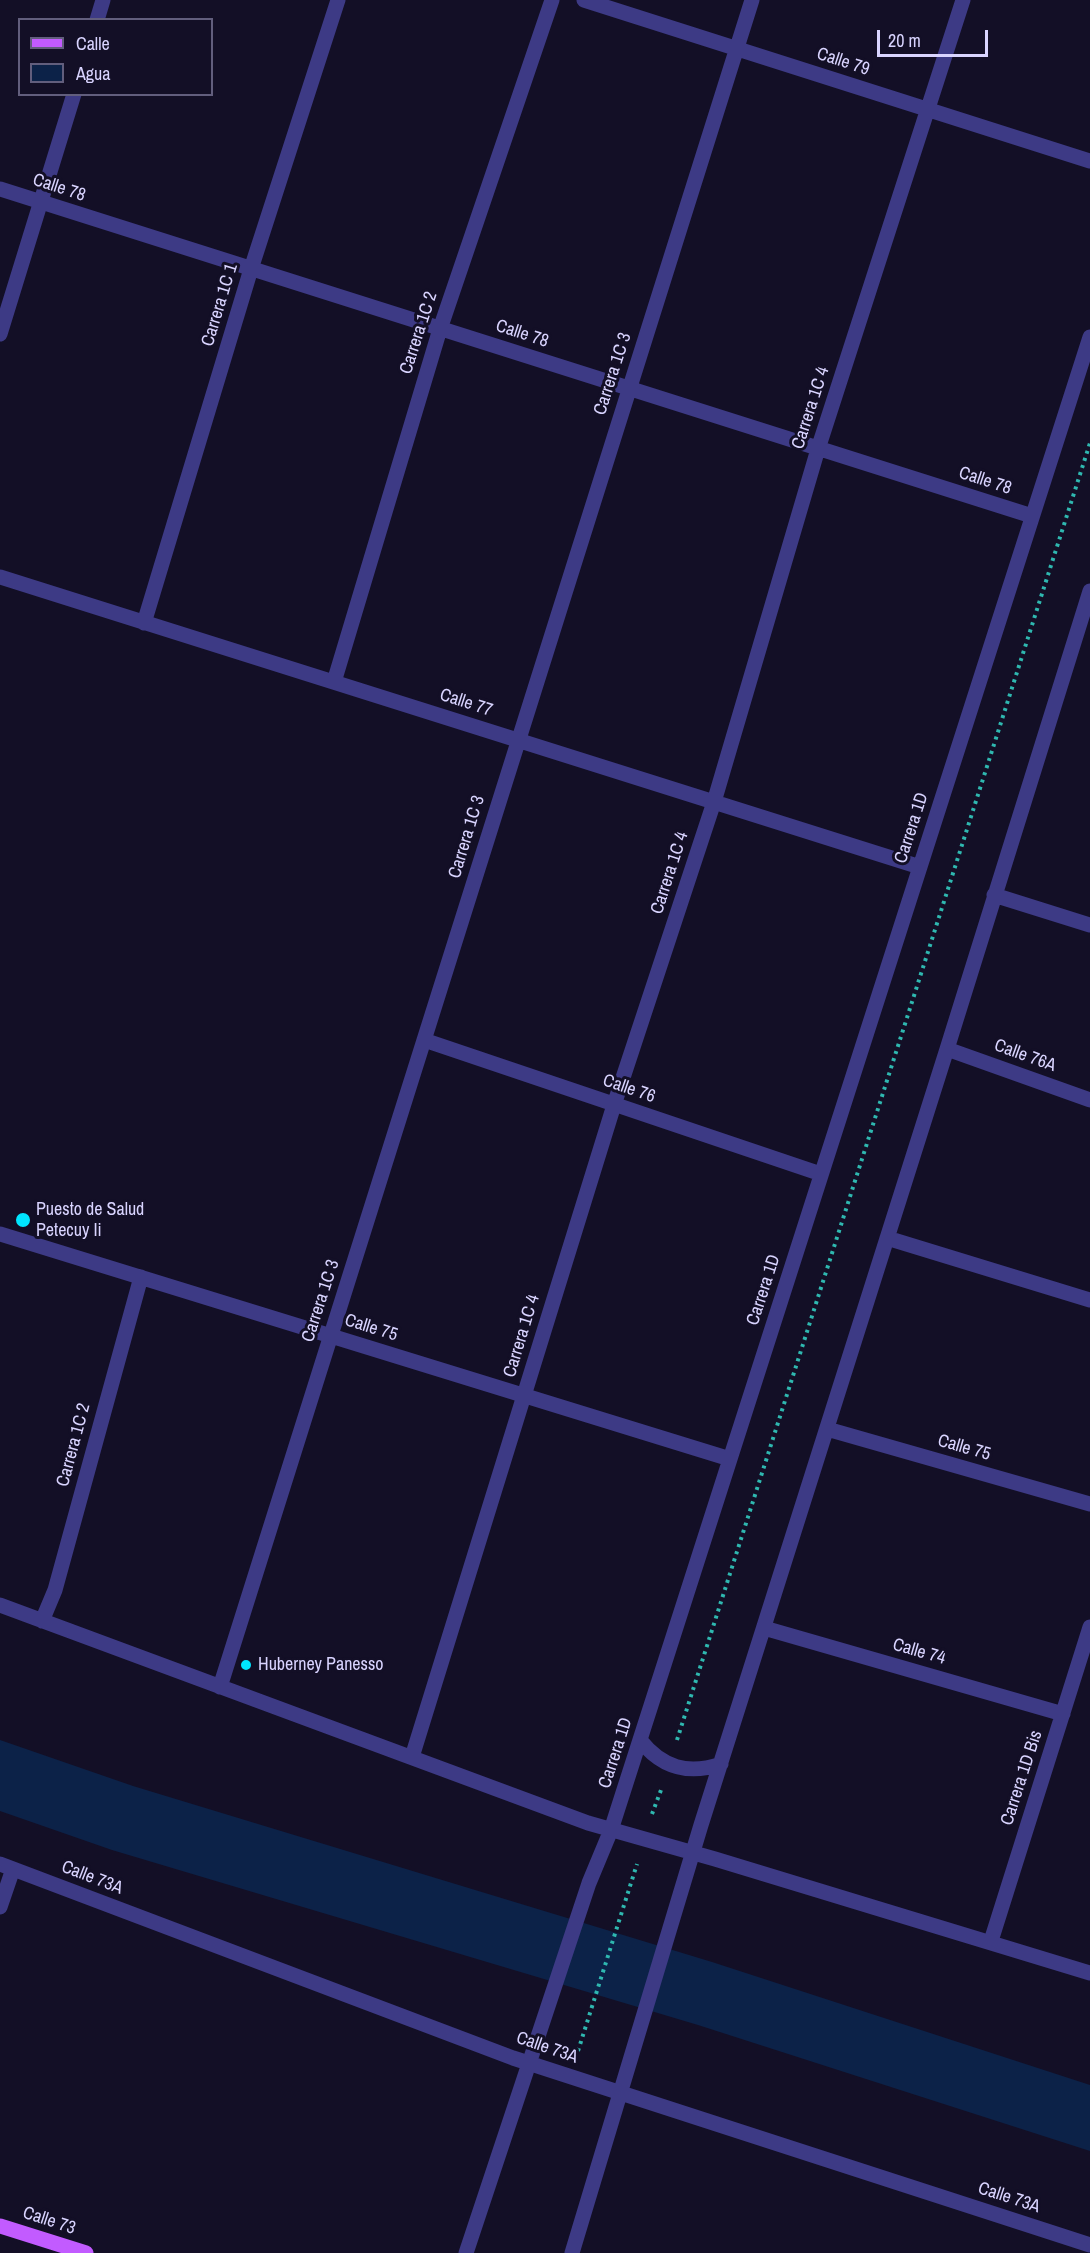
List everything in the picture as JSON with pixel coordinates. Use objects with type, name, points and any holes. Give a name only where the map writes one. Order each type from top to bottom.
[{"type":"main road","name":"Calle 73","points":[[0,2226],[86,2253]]},
{"type":"street","points":[[98,18],[103,0]]},
{"type":"street","name":"Carrera 1C 1","points":[[144,622],[252,269],[338,0]]},
{"type":"street","name":"Carrera 1C 2","points":[[334,682],[440,329],[552,0]]},
{"type":"street","name":"Calle 79","points":[[584,0],[1090,161]]},
{"type":"street","name":"Carrera 1C 3","points":[[220,1687],[752,0]]},
{"type":"street","name":"Carrera 1C 4","points":[[412,1757],[614,1105],[714,802],[818,449],[963,0]]},
{"type":"street","points":[[0,334],[73,96]]},
{"type":"street","name":"Calle 78","points":[[0,189],[1032,516]]},
{"type":"street","name":"Carrera 1D","points":[[466,2253],[589,1883],[611,1830],[1090,337]]},
{"type":"street","name":"Calle 77","points":[[0,577],[920,867]]},
{"type":"street","points":[[572,2253],[693,1852],[1090,591]]},
{"type":"street","points":[[994,895],[1090,925]]},
{"type":"street","name":"Calle 76","points":[[424,1040],[821,1174]]},
{"type":"street","name":"Calle 76A","points":[[947,1049],[1090,1100]]},
{"type":"street","name":"Calle 75","points":[[0,1234],[730,1459]]},
{"type":"street","points":[[887,1238],[1090,1300]]},
{"type":"street","name":"Carrera 1C 2","points":[[42,1621],[55,1590],[141,1277]]},
{"type":"street","name":"Calle 75","points":[[827,1429],[1090,1504]]},
{"type":"street","points":[[0,1605],[588,1823],[991,1941],[1090,1973]]},
{"type":"street","name":"Carrera 1D Bis","points":[[991,1941],[1090,1627]]},
{"type":"street","name":"Calle 74","points":[[764,1628],[1063,1714]]},
{"type":"street","points":[[640,1740],[652,1754],[669,1764],[695,1769],[721,1764]]},
{"type":"street","points":[[0,1908],[7,1867]]},
{"type":"street","name":"Calle 73A","points":[[7,1867],[529,2063],[1090,2245]]},
{"type":"path","points":[[570,2077],[1090,443]]},
{"type":"water","points":[[0,1740],[133,1786],[712,1962],[1090,2085],[1090,2151],[698,2025],[112,1850],[0,1811]]},
{"type":"place","name":"Puesto de Salud Petecuy Ii","points":[[23,1220]]},
{"type":"place","name":"Huberney Panesso","points":[[246,1665]]}]
